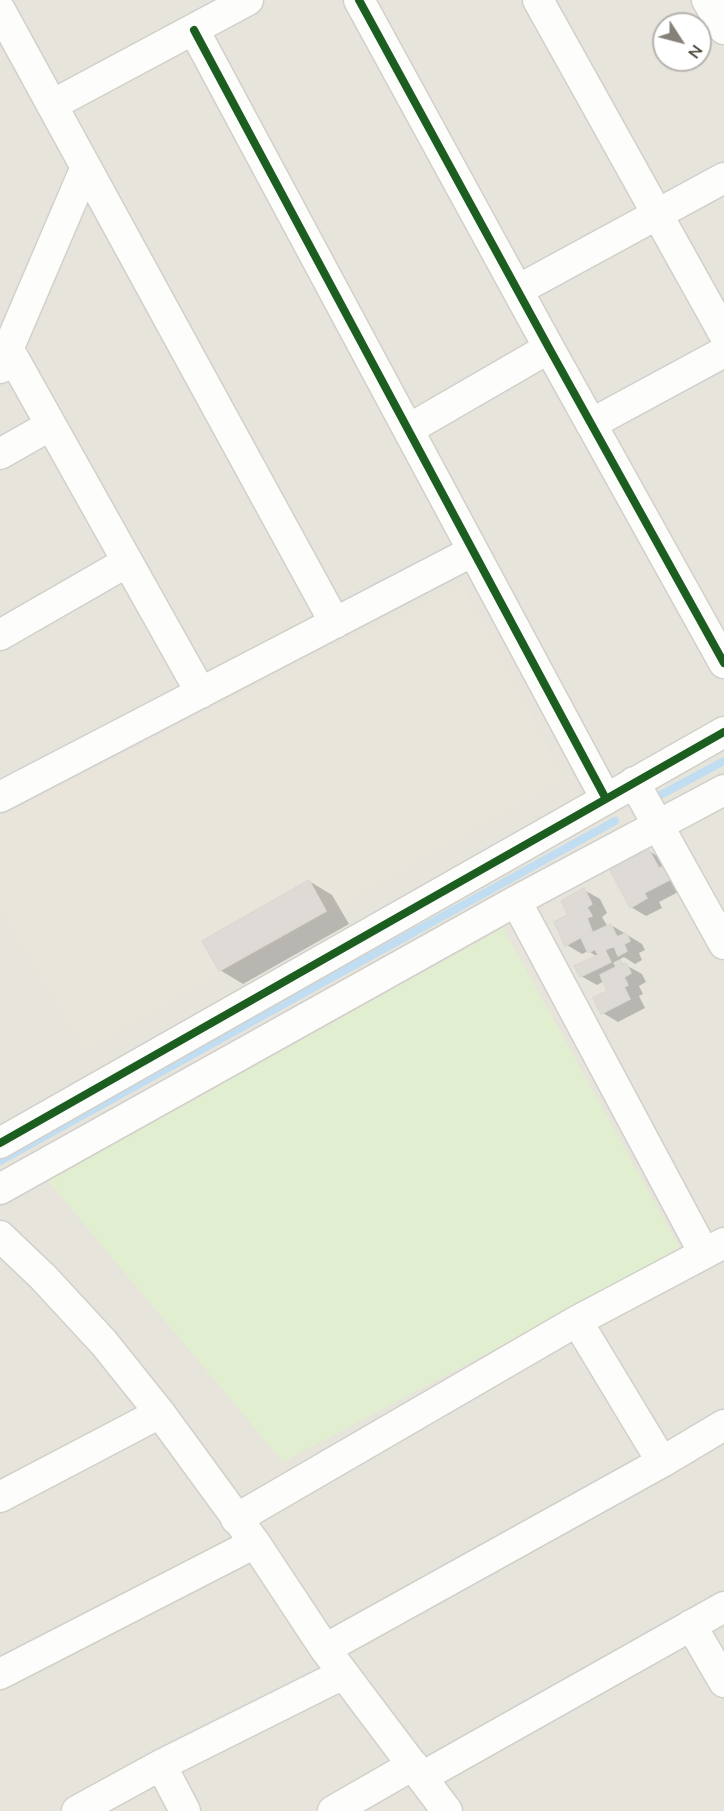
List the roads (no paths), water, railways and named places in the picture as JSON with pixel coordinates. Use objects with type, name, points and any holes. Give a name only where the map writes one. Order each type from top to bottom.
[{"type":"street","points":[[52,105],[249,0]]},
{"type":"street","points":[[359,0],[724,663]]},
{"type":"street","points":[[538,0],[724,334]]},
{"type":"street","points":[[0,10],[335,622]]},
{"type":"street","points":[[194,30],[606,799]]},
{"type":"street","points":[[86,167],[4,360],[51,425],[201,693]]},
{"type":"street","points":[[518,290],[724,178]]},
{"type":"street","points":[[409,429],[549,348]]},
{"type":"street","points":[[591,424],[724,352]]},
{"type":"street","points":[[0,454],[51,425]]},
{"type":"street","points":[[0,797],[473,550]]},
{"type":"street","points":[[0,635],[127,562]]},
{"type":"street","points":[[0,1143],[724,732]]},
{"type":"street","points":[[634,782],[724,944]]},
{"type":"street","points":[[0,1189],[516,901],[724,790]]},
{"type":"street","points":[[236,1519],[577,1321],[714,1248],[516,901]]},
{"type":"street","points":[[0,1236],[43,1276],[104,1343],[160,1413],[255,1544],[343,1674],[447,1811]]},
{"type":"street","points":[[577,1321],[662,1462]]},
{"type":"street","points":[[0,1497],[160,1413]]},
{"type":"street","points":[[325,1649],[662,1462],[724,1425]]},
{"type":"street","points":[[0,1674],[255,1544]]},
{"type":"street","points":[[333,1811],[418,1771],[724,1607]]},
{"type":"street","points":[[691,1625],[724,1682]]},
{"type":"street","points":[[77,1811],[161,1765],[343,1674]]},
{"type":"street","points":[[161,1765],[184,1811]]},
{"type":"waterway","points":[[655,798],[724,761]]},
{"type":"waterway","points":[[0,1161],[615,821]]}]
